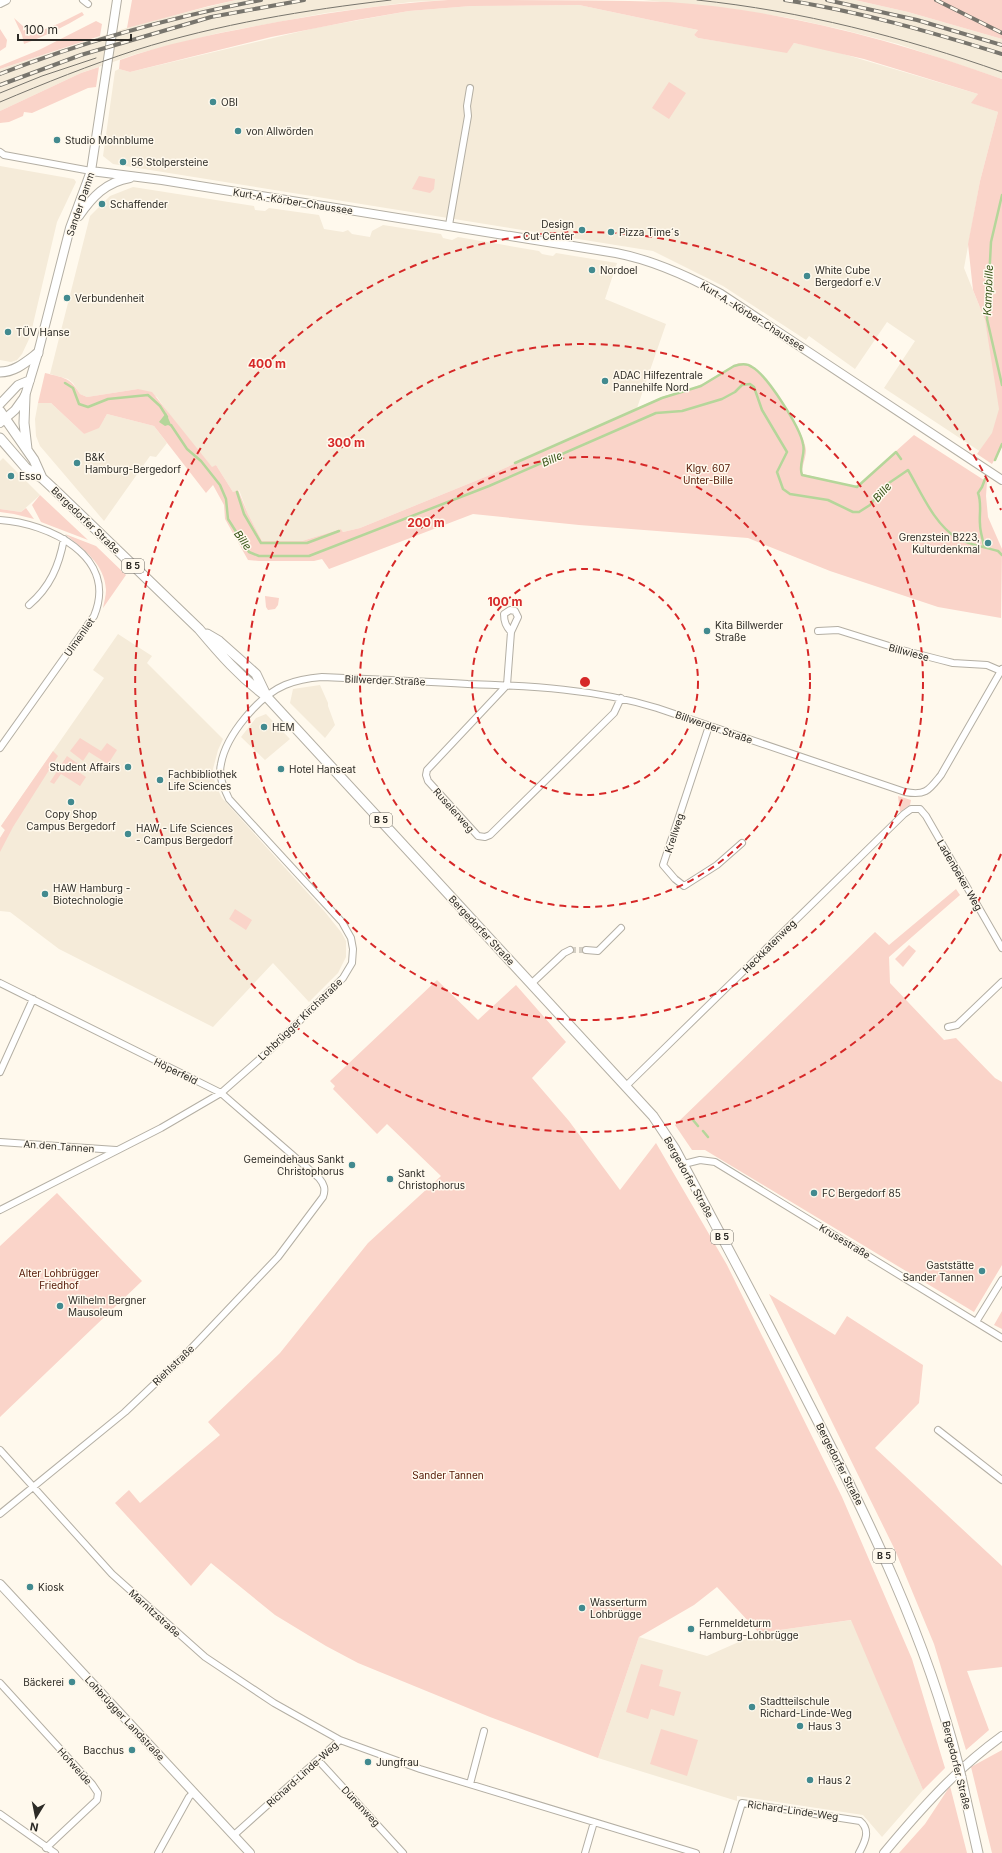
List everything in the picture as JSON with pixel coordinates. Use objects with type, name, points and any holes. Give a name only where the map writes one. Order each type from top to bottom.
[{"type":"main road","points":[[0,3],[6,0]]},
{"type":"main road","name":"Sander Damm","points":[[2,421],[25,396],[38,353],[70,228],[92,171],[117,0]]},
{"type":"main road","name":"Kurt-A.-Körber-Chaussee","points":[[92,171],[137,176],[624,254],[687,276],[722,294],[1002,480]]},
{"type":"main road","name":"Kurt-A.-Körber-Chaussee","points":[[70,228],[97,193],[115,182],[137,176]]},
{"type":"main road","points":[[0,372],[20,366],[38,353]]},
{"type":"main road","points":[[0,404],[18,385],[30,380]]},
{"type":"main road","points":[[25,396],[24,423],[28,452]]},
{"type":"main road","name":"Bergedorfer Straße","points":[[0,410],[2,421],[34,460],[42,478]]},
{"type":"main road","name":"Bergedorfer Straße","points":[[0,438],[26,468],[42,478],[199,629],[220,654],[247,682],[266,696],[626,1086],[652,1116],[669,1139],[684,1164],[853,1490],[890,1569],[922,1650],[959,1771],[978,1853]]},
{"type":"main road","name":"Lohbrügger Landstraße","points":[[0,1584],[250,1853]]},
{"type":"main road","points":[[884,1853],[913,1818],[971,1759],[1002,1736]]},
{"type":"street","points":[[449,225],[467,123],[470,88]]},
{"type":"street","name":"Kurt-A.-Körber-Chaussee","points":[[1,154],[92,171]]},
{"type":"street","name":"Ulmenliet","points":[[0,520],[21,522],[64,539],[82,553],[95,571],[100,592],[97,609],[94,616],[0,748]]},
{"type":"street","points":[[28,605],[37,598],[53,576],[57,567],[64,539]]},
{"type":"street","name":"Billwiese","points":[[818,631],[838,630],[947,662],[987,665],[1002,670]]},
{"type":"street","points":[[506,685],[511,632]]},
{"type":"street","name":"Billwerder Straße","points":[[266,696],[285,685],[304,679],[322,677],[506,685],[598,693],[667,711],[905,792],[916,794],[928,790],[941,775],[1002,670]]},
{"type":"street","name":"Ruselerweg","points":[[506,685],[427,770],[426,774],[428,781],[476,833],[483,837],[490,835],[614,713],[621,698]]},
{"type":"street","name":"Lohbrügger Kirchstraße","points":[[0,1210],[161,1128],[221,1093],[270,1050],[343,978],[352,963],[353,949],[351,938],[342,922],[229,799],[223,784],[220,764],[228,745],[250,711],[266,696]]},
{"type":"street","name":"Krellweg","points":[[709,726],[663,865],[674,879],[684,886],[717,865],[742,843]]},
{"type":"street","name":"Ladenbeker Weg","points":[[914,808],[922,810],[926,816],[1002,948]]},
{"type":"street","name":"Heckkatenweg","points":[[626,1086],[904,814],[914,808]]},
{"type":"street","points":[[586,950],[598,951],[621,928]]},
{"type":"street","points":[[532,983],[564,953],[570,950]]},
{"type":"street","points":[[948,1027],[957,1025],[1002,982]]},
{"type":"street","name":"Höperfeld","points":[[0,983],[221,1093],[319,1178],[324,1185],[324,1194]]},
{"type":"street","points":[[0,1072],[33,999]]},
{"type":"street","name":"An den Tannen","points":[[0,1142],[118,1150]]},
{"type":"street","name":"Krusestraße","points":[[684,1164],[700,1160],[715,1162],[1002,1338]]},
{"type":"street","name":"Riehlstraße","points":[[0,1514],[125,1412],[183,1357],[278,1257],[324,1194]]},
{"type":"street","points":[[976,1322],[1002,1280]]},
{"type":"street","points":[[938,1430],[1002,1480]]},
{"type":"street","name":"Marnitzstraße","points":[[0,1450],[112,1574],[205,1657],[274,1703],[340,1740]]},
{"type":"street","name":"Hofweide","points":[[0,1683],[92,1784],[98,1793],[97,1800],[46,1848]]},
{"type":"street","points":[[470,1784],[484,1731]]},
{"type":"street","name":"Richard-Linde-Weg","points":[[234,1835],[340,1740],[420,1769],[696,1853]]},
{"type":"street","name":"Dünenweg","points":[[318,1760],[404,1853]]},
{"type":"street","points":[[158,1853],[189,1797],[194,1792]]},
{"type":"street","name":"Richard-Linde-Weg","points":[[727,1853],[742,1803],[860,1821],[864,1826],[866,1834],[859,1853]]},
{"type":"street","points":[[0,1814],[55,1853]]},
{"type":"street","points":[[585,1853],[594,1822]]},
{"type":"shaded area","points":[[236,0],[448,0],[411,2],[326,13],[219,33],[136,54],[81,73],[0,111],[0,69],[142,23]]},
{"type":"shaded area","points":[[643,0],[855,0],[908,12],[1002,39],[1002,79],[898,44],[790,18],[732,9]]},
{"type":"shaded area","points":[[579,5],[698,30],[694,35],[698,38],[787,52],[794,43],[830,50],[978,94],[972,103],[998,112],[980,181],[964,268],[985,320],[1002,405],[993,460],[884,388],[915,341],[887,322],[855,369],[809,336],[806,340],[723,286],[653,251],[113,164],[103,156],[115,71],[119,69],[130,72],[315,28],[409,11],[471,6]]},
{"type":"shaded area","points":[[0,166],[74,179],[76,182],[57,222],[30,337],[22,354],[17,360],[11,362],[0,360]]},
{"type":"shaded area","points":[[133,187],[254,206],[255,210],[265,211],[269,208],[319,215],[324,229],[343,232],[348,230],[352,234],[370,237],[372,231],[383,225],[441,234],[443,238],[452,240],[458,237],[539,251],[542,254],[553,256],[556,253],[617,263],[605,299],[666,324],[637,408],[485,477],[360,528],[343,532],[341,529],[302,541],[262,541],[248,514],[239,490],[233,492],[216,465],[212,468],[183,434],[157,397],[138,389],[87,397],[80,394],[73,383],[68,379],[50,374],[90,216],[110,196]]},
{"type":"shaded area","points":[[38,403],[51,403],[84,434],[104,419],[107,414],[154,426],[167,443],[156,457],[150,456],[104,521],[40,446],[36,436],[35,419]]},
{"type":"shaded area","points":[[166,413],[172,427],[168,425],[165,426],[159,422]]},
{"type":"shaded area","name":"Esso","points":[[3,458],[40,495],[21,512],[0,509],[0,461]]},
{"type":"shaded area","name":"HAW - Life Sciences - Campus Bergedorf","points":[[118,634],[152,656],[147,663],[223,739],[218,750],[213,769],[215,784],[222,798],[325,912],[341,932],[346,941],[346,957],[338,973],[309,1002],[273,963],[213,1027],[59,949],[10,912],[0,911],[0,838],[5,830],[1,826],[104,678],[93,670]]},
{"type":"shaded area","points":[[320,685],[335,725],[325,738],[290,703],[293,689]]},
{"type":"shaded area","name":"HEM","points":[[266,714],[290,739],[265,760],[241,737],[256,718]]},
{"type":"shaded area","name":"Stadtteilschule Richard-Linde-Weg","points":[[852,1620],[923,1790],[882,1837],[863,1815],[737,1796],[737,1801],[598,1758],[639,1637],[707,1656],[759,1633]]},
{"type":"green space","points":[[132,0],[236,0],[127,28]]},
{"type":"green space","points":[[448,0],[586,0],[669,2],[712,6],[754,12],[838,29],[921,52],[1002,79],[1002,447],[992,464],[977,454],[992,433],[999,409],[985,320],[973,290],[968,244],[980,181],[998,112],[971,103],[978,94],[864,59],[794,43],[787,53],[698,38],[694,35],[698,30],[579,5],[471,6],[409,11],[271,37],[130,72],[119,69],[120,60],[187,40],[351,10]]},
{"type":"green space","points":[[855,0],[1002,0],[1002,39],[908,12]]},
{"type":"green space","points":[[82,12],[84,15],[24,44],[22,35],[14,18],[24,27],[28,36]]},
{"type":"green space","points":[[96,21],[102,24],[100,36],[0,69],[0,66],[39,50]]},
{"type":"green space","points":[[0,29],[7,40],[6,47],[0,51]]},
{"type":"green space","points":[[99,67],[96,87],[88,88],[32,113],[24,112],[23,116],[9,122],[0,123],[0,111],[81,73]]},
{"type":"green space","points":[[669,82],[686,93],[669,119],[652,108]]},
{"type":"green space","points":[[419,176],[435,179],[434,189],[430,193],[412,189]]},
{"type":"green space","name":"Klgv. 607 Unter-Bille","points":[[739,363],[751,365],[760,373],[793,418],[806,450],[802,471],[803,474],[853,486],[858,485],[914,435],[987,482],[986,496],[988,517],[1002,549],[1001,618],[938,607],[830,571],[748,538],[579,525],[473,514],[329,569],[322,559],[314,561],[248,560],[225,519],[224,505],[213,485],[206,493],[154,426],[107,414],[99,428],[84,434],[51,403],[38,403],[45,373],[70,381],[80,394],[87,397],[138,389],[152,392],[212,467],[216,465],[233,492],[238,490],[262,541],[302,541],[341,529],[343,532],[360,528],[485,477],[664,396],[688,390],[704,383]]},
{"type":"green space","points":[[40,495],[88,540],[41,522],[32,505]]},
{"type":"green space","points":[[26,508],[34,519],[0,512],[0,509],[21,512]]},
{"type":"green space","points":[[65,534],[96,546],[126,575],[103,608],[106,590],[102,572],[86,551]]},
{"type":"green space","points":[[265,596],[279,598],[278,605],[275,609],[268,610],[266,607]]},
{"type":"green space","points":[[80,738],[101,751],[107,743],[117,750],[108,764],[89,752],[83,761],[70,751]]},
{"type":"green space","points":[[53,751],[58,756],[13,827],[0,852],[0,838],[5,830],[1,826]]},
{"type":"green space","points":[[67,756],[80,765],[77,771],[86,777],[80,786],[61,774],[54,784],[50,782]]},
{"type":"green space","points":[[898,796],[911,800],[910,805],[900,812]]},
{"type":"green space","points":[[956,889],[960,895],[889,957],[890,983],[944,1040],[956,1038],[995,1078],[1002,1082],[1002,1265],[974,1312],[705,1150],[692,1150],[675,1125],[875,932],[889,945]]},
{"type":"green space","points":[[235,909],[252,920],[246,930],[229,919]]},
{"type":"green space","points":[[909,945],[916,951],[903,967],[895,959]]},
{"type":"green space","name":"Sander Tannen","points":[[437,980],[478,1020],[516,985],[566,1042],[532,1078],[569,1121],[620,1190],[656,1143],[727,1265],[842,1497],[912,1659],[945,1768],[923,1790],[851,1620],[759,1633],[717,1587],[694,1605],[639,1637],[598,1758],[490,1717],[358,1663],[326,1646],[275,1615],[211,1563],[191,1586],[115,1503],[129,1490],[140,1503],[220,1435],[208,1422],[280,1353],[368,1243],[441,1176],[387,1124],[377,1134],[333,1089],[335,1086],[330,1081]]},
{"type":"green space","name":"Alter Lohbrügger Friedhof","points":[[57,1193],[142,1281],[0,1417],[0,1246]]},
{"type":"green space","points":[[769,1294],[835,1335],[847,1316],[923,1365],[919,1403],[875,1448],[1002,1566],[1002,1667],[967,1671],[989,1730],[966,1750],[934,1644],[895,1550]]},
{"type":"green space","points":[[1002,1311],[1002,1329],[994,1325]]},
{"type":"green space","points":[[641,1664],[663,1670],[659,1686],[681,1692],[674,1716],[651,1709],[648,1719],[626,1712]]},
{"type":"green space","points":[[661,1729],[698,1740],[687,1776],[650,1764]]},
{"type":"green space","points":[[1002,1750],[1002,1853],[992,1853],[971,1767]]},
{"type":"green space","points":[[950,1786],[967,1853],[899,1853],[925,1824]]},
{"type":"waterway","name":"Kampbille","points":[[1002,195],[991,242],[987,319],[1002,385]]},
{"type":"waterway","points":[[515,463],[662,398],[701,386],[734,366],[743,364],[752,367],[766,380],[790,414],[801,436],[804,448],[801,467],[802,475],[857,487],[896,452],[901,459]]},
{"type":"waterway","name":"Bille","points":[[65,383],[73,388],[79,404],[88,407],[108,399],[148,395],[160,406],[167,417]]},
{"type":"waterway","name":"Bille","points":[[171,425],[187,449],[201,461],[220,485],[226,499],[228,519],[249,552],[259,556],[309,556],[489,486],[656,413],[682,411],[722,399],[735,392],[742,385],[750,384],[754,387],[762,410],[787,452],[777,472],[783,489],[790,494],[828,500],[853,512],[859,512],[870,505],[886,485],[908,470],[941,525],[957,538],[998,551],[1002,555]]},
{"type":"waterway","name":"Kampbille","points":[[995,460],[1002,444]]},
{"type":"waterway","name":"Kampbille","points":[[984,547],[980,527],[980,505],[978,493],[985,479]]},
{"type":"waterway","points":[[237,492],[244,514],[261,543],[307,543],[339,531]]},
{"type":"waterway","points":[[693,1120],[698,1126]]},
{"type":"waterway","points":[[703,1131],[708,1137]]},
{"type":"tunnel","points":[[570,950],[586,950]]},
{"type":"tram line","points":[[0,102],[102,62],[167,41],[230,25],[294,13],[391,0]]},
{"type":"tram line","points":[[697,0],[814,18],[890,37],[965,59],[1002,72]]},
{"type":"tram line","points":[[0,93],[42,76],[96,58]]},
{"type":"railway","points":[[0,74],[64,51],[129,31],[195,14],[261,0]]},
{"type":"railway","points":[[0,85],[81,55],[211,17],[304,0]]},
{"type":"railway","points":[[785,0],[867,16],[1002,54]]},
{"type":"railway","points":[[827,0],[917,20],[1002,45]]},
{"type":"railway","points":[[936,0],[1002,33]]},
{"type":"place","name":"OBI","points":[[213,102]]},
{"type":"place","name":"von Allwörden","points":[[238,131]]},
{"type":"place","name":"Studio Mohnblume","points":[[57,140]]},
{"type":"place","name":"56 Stolpersteine","points":[[123,162]]},
{"type":"place","name":"Schaffender","points":[[102,204]]},
{"type":"place","name":"Design Cut Center","points":[[582,230]]},
{"type":"place","name":"Pizza Time´s","points":[[611,232]]},
{"type":"place","name":"Nordoel","points":[[592,270]]},
{"type":"place","name":"White Cube Bergedorf e.V","points":[[807,276]]},
{"type":"place","name":"Verbundenheit","points":[[67,298]]},
{"type":"place","name":"TÜV Hanse","points":[[8,332]]},
{"type":"place","name":"ADAC Hilfezentrale Pannehilfe Nord","points":[[605,381]]},
{"type":"place","name":"B&K Hamburg-Bergedorf","points":[[77,463]]},
{"type":"place","name":"Esso","points":[[11,476]]},
{"type":"place","name":"Grenzstein B223, Kulturdenkmal","points":[[988,543]]},
{"type":"place","name":"Kita Billwerder Straße","points":[[707,631]]},
{"type":"place","name":"HEM","points":[[264,727]]},
{"type":"place","name":"Student Affairs","points":[[128,767]]},
{"type":"place","name":"Hotel Hanseat","points":[[281,769]]},
{"type":"place","name":"Fachbibliothek Life Sciences","points":[[160,780]]},
{"type":"place","name":"Copy Shop Campus Bergedorf","points":[[71,802]]},
{"type":"place","name":"HAW - Life Sciences - Campus Bergedorf","points":[[128,834]]},
{"type":"place","name":"HAW Hamburg - Biotechnologie","points":[[45,894]]},
{"type":"place","name":"Gemeindehaus Sankt Christophorus","points":[[352,1165]]},
{"type":"place","name":"Sankt Christophorus","points":[[390,1179]]},
{"type":"place","name":"FC Bergedorf 85","points":[[814,1193]]},
{"type":"place","name":"Gaststätte Sander Tannen","points":[[982,1271]]},
{"type":"place","name":"Wilhelm Bergner Mausoleum","points":[[60,1306]]},
{"type":"place","name":"Kiosk","points":[[30,1587]]},
{"type":"place","name":"Wasserturm Lohbrügge","points":[[582,1608]]},
{"type":"place","name":"Fernmeldeturm Hamburg-Lohbrügge","points":[[691,1629]]},
{"type":"place","name":"Bäckerei","points":[[72,1682]]},
{"type":"place","name":"Stadtteilschule Richard-Linde-Weg","points":[[752,1707]]},
{"type":"place","name":"Haus 3","points":[[800,1726]]},
{"type":"place","name":"Bacchus","points":[[132,1750]]},
{"type":"place","name":"Jungfrau","points":[[368,1762]]},
{"type":"place","name":"Haus 2","points":[[810,1780]]}]
